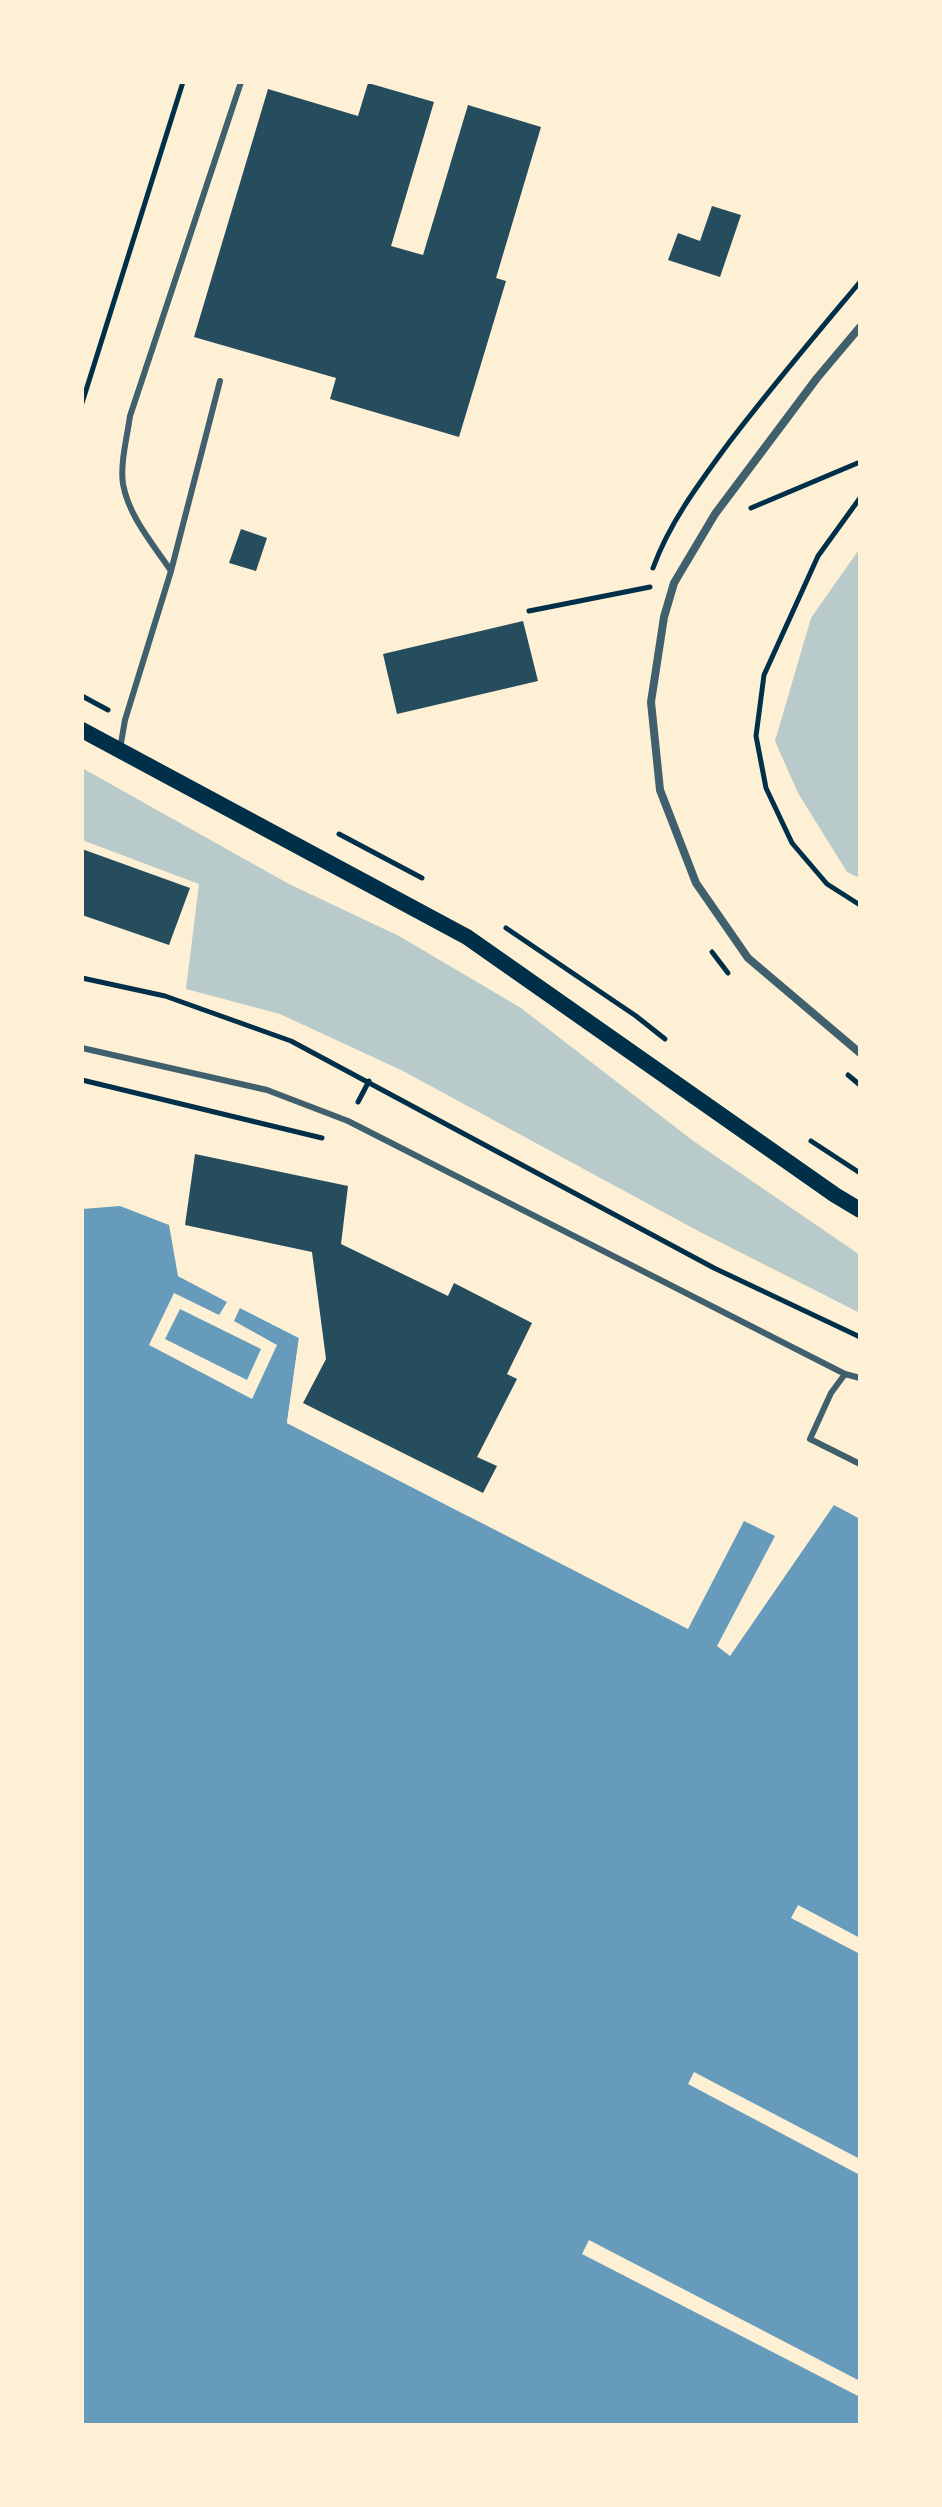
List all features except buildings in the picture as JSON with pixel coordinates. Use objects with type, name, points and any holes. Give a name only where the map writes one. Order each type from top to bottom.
[{"type":"main road","points":[[82,730],[467,937],[860,1210]]},
{"type":"street","points":[[860,327],[817,378],[715,514],[674,583],[664,617],[651,702],[660,790],[696,883],[748,958],[860,1053]]},
{"type":"lane","points":[[171,571],[135,519],[128,503],[123,483],[124,457],[130,416],[241,82]]},
{"type":"lane","points":[[120,749],[125,720],[171,571],[220,381]]},
{"type":"lane","points":[[82,1048],[267,1090],[348,1121],[845,1374],[860,1378]]},
{"type":"lane","points":[[845,1374],[831,1393],[810,1439],[860,1464]]},
{"type":"path","points":[[82,403],[183,82]]},
{"type":"path","points":[[642,600],[659,552],[685,504],[751,414],[860,282]]},
{"type":"path","points":[[685,504],[715,514],[734,514],[860,462]]},
{"type":"path","points":[[860,498],[818,556],[764,675],[756,736],[766,788],[792,843],[827,884],[860,905]]},
{"type":"path","points":[[529,611],[674,583]]},
{"type":"path","points":[[706,942],[722,969],[734,978]]},
{"type":"path","points":[[82,978],[165,996],[291,1041],[714,1268],[860,1337]]},
{"type":"path","points":[[846,1073],[859,1082]]},
{"type":"path","points":[[82,1080],[335,1141]]},
{"type":"shaded area","points":[[860,548],[860,878],[847,872],[798,793],[775,741],[811,618]]},
{"type":"shaded area","points":[[82,768],[289,884],[399,936],[521,1008],[692,1140],[860,1255],[860,1313],[700,1232],[403,1071],[280,1014],[186,989],[199,884],[82,840]]},
{"type":"water","points":[[120,1206],[169,1225],[178,1276],[299,1338],[287,1423],[688,1629],[744,1521],[775,1536],[717,1646],[730,1656],[834,1505],[860,1519],[860,2425],[82,2425],[82,1209]]},
{"type":"pier","points":[[179,1263],[181,1273],[302,1336],[291,1421],[472,1514],[470,1517],[287,1423],[299,1338],[240,1308],[234,1321],[277,1345],[252,1399],[149,1345],[174,1293],[219,1315],[227,1302],[178,1276]],"holes":[[[180,1309],[261,1349],[247,1380],[165,1339]]]},
{"type":"pier","points":[[798,1905],[860,1938],[860,1954],[791,1918]]},
{"type":"pier","points":[[694,2072],[860,2159],[860,2175],[688,2084]]},
{"type":"pier","points":[[589,2240],[860,2381],[860,2397],[582,2254]]}]
